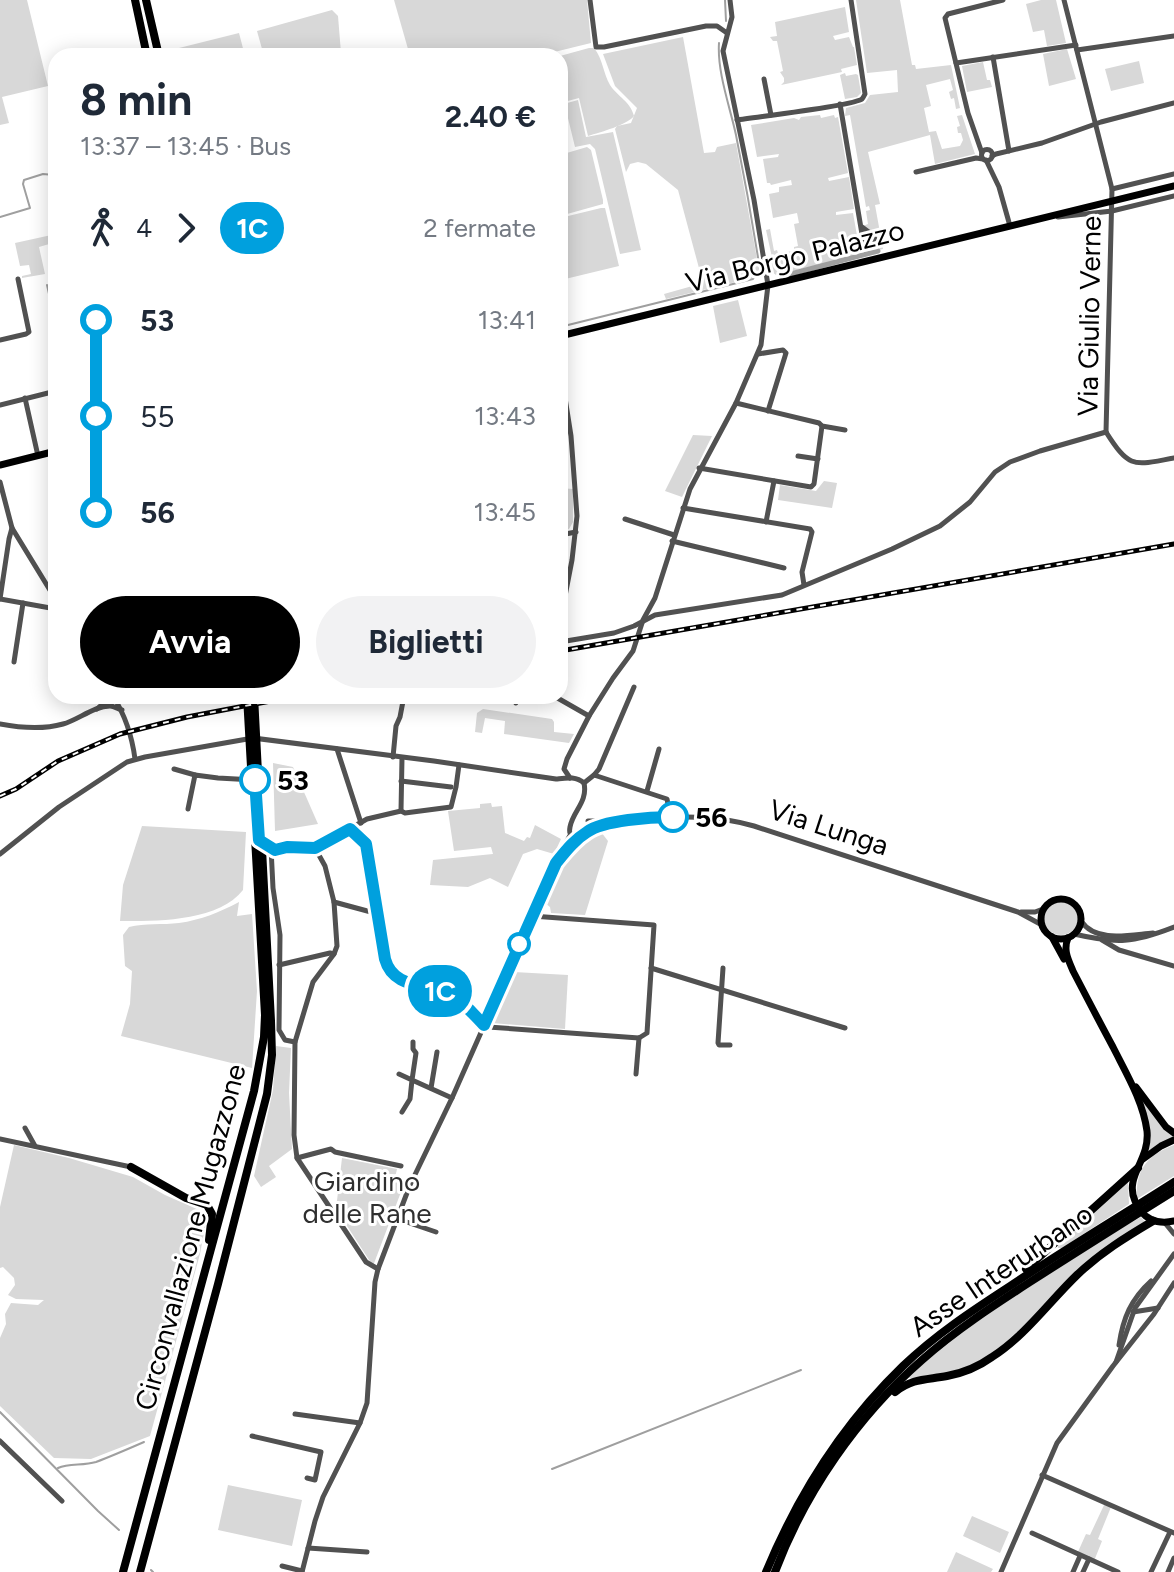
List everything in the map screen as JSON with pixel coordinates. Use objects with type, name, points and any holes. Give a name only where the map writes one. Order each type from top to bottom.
[{"type":"highway","points":[[135,0],[145,48]]},
{"type":"highway","points":[[146,0],[157,48]]},
{"type":"highway","points":[[248,704],[263,909]]},
{"type":"highway","points":[[254,704],[263,909]]},
{"type":"highway","name":"Circonvallazione Mugazzone","points":[[124,1569],[260,1067],[265,1015],[263,909]]},
{"type":"highway","name":"Circonvallazione Mugazzone","points":[[140,1572],[267,1094],[272,1055],[263,909]]},
{"type":"highway","points":[[131,1167],[209,1208],[212,1214],[205,1269]]},
{"type":"highway","points":[[1006,1288],[1007,1283],[1033,1264],[1138,1168]]},
{"type":"highway","name":"Asse Interurbano","points":[[776,1572],[784,1556],[783,1550],[817,1487],[845,1445],[891,1389],[948,1338],[1174,1182]]},
{"type":"highway","name":"Asse Interurbano","points":[[766,1572],[780,1537],[824,1460],[866,1406],[916,1355],[971,1311],[1006,1288],[1174,1191]]},
{"type":"highway","points":[[845,1445],[860,1433],[893,1394],[909,1382],[970,1370],[997,1354],[1024,1331],[1089,1264],[1153,1221]]},
{"type":"main road","name":"Via Borgo Palazzo","points":[[568,334],[1174,186]]},
{"type":"main road","points":[[0,465],[48,453]]},
{"type":"main road","name":"Via Lunga","points":[[1043,909],[1054,900],[1066,899],[1077,906],[1081,921]]},
{"type":"main road","points":[[1042,925],[1043,909]]},
{"type":"main road","points":[[1073,971],[1065,944],[1081,921]]},
{"type":"main road","name":"Via Lunga","points":[[1042,925],[1052,937],[1071,936]]},
{"type":"main road","points":[[1052,937],[1130,1079],[1143,1113],[1147,1133],[1143,1159],[1133,1179],[1132,1192],[1139,1210],[1153,1221],[1174,1221]]},
{"type":"main road","points":[[1130,1079],[1154,1113],[1174,1133]]},
{"type":"main road","points":[[1143,1159],[1174,1140]]},
{"type":"street","points":[[590,0],[596,47],[706,26],[717,26],[727,34]]},
{"type":"street","points":[[556,779],[564,769],[589,716],[630,656],[655,598],[699,468],[736,403],[761,345],[768,285],[723,51],[732,17],[730,0]]},
{"type":"street","points":[[737,120],[858,101],[864,97],[851,0]]},
{"type":"street","points":[[1003,0],[948,14],[946,22],[968,113],[999,187],[1010,226]]},
{"type":"street","name":"Via Giulio Verne","points":[[1064,0],[1112,189],[1106,432]]},
{"type":"street","points":[[956,63],[1174,36]]},
{"type":"street","points":[[993,57],[1009,151]]},
{"type":"street","points":[[764,79],[771,115]]},
{"type":"street","points":[[916,172],[1042,143],[1095,124],[1174,103]]},
{"type":"street","points":[[840,104],[862,227]]},
{"type":"street","points":[[1112,189],[1174,174]]},
{"type":"street","name":"Via Borgo Palazzo","points":[[1041,219],[1112,211],[1174,196]]},
{"type":"street","points":[[0,340],[29,332],[18,279]]},
{"type":"street","points":[[758,354],[783,350],[786,353],[768,411]]},
{"type":"street","points":[[0,405],[48,393]]},
{"type":"street","points":[[25,398],[38,456]]},
{"type":"street","points":[[736,403],[845,430]]},
{"type":"street","points":[[568,423],[577,516],[568,577]]},
{"type":"street","points":[[699,468],[809,487],[814,484],[822,426]]},
{"type":"street","points":[[568,641],[624,630],[655,615],[782,595],[940,526],[970,502],[995,472],[1010,462],[1040,451],[1106,432],[1137,465],[1174,458]]},
{"type":"street","points":[[798,456],[818,459]]},
{"type":"street","points":[[766,522],[774,481]]},
{"type":"street","points":[[0,482],[11,530],[48,588]]},
{"type":"street","points":[[683,508],[811,530],[802,572],[804,586]]},
{"type":"street","points":[[625,519],[673,538],[784,568]]},
{"type":"street","points":[[0,535],[11,530]]},
{"type":"street","points":[[11,530],[0,599],[48,608]]},
{"type":"street","points":[[568,534],[576,532]]},
{"type":"street","points":[[14,662],[23,603]]},
{"type":"street","points":[[584,783],[594,775],[603,760],[634,687]]},
{"type":"street","points":[[96,710],[103,704]]},
{"type":"street","points":[[117,704],[127,723],[135,759]]},
{"type":"street","points":[[393,757],[396,726],[403,704]]},
{"type":"street","points":[[568,704],[589,716]]},
{"type":"street","points":[[0,724],[46,728],[110,706],[122,710]]},
{"type":"street","points":[[253,738],[259,840],[275,850],[315,848],[367,819],[401,811],[451,807],[459,765]]},
{"type":"street","points":[[0,854],[88,786],[135,759],[253,738],[556,779],[570,778],[584,783],[581,810],[570,825],[571,834],[558,854],[417,1171],[378,1269],[365,1412],[323,1497],[302,1572],[282,1566]]},
{"type":"street","points":[[337,749],[361,823]]},
{"type":"street","points":[[647,791],[659,749]]},
{"type":"street","points":[[401,811],[402,758]]},
{"type":"street","points":[[174,769],[195,775],[255,780]]},
{"type":"street","points":[[564,769],[570,778]]},
{"type":"street","points":[[188,809],[195,775]]},
{"type":"street","points":[[594,775],[647,791],[667,799],[668,804]]},
{"type":"street","points":[[401,781],[451,787]]},
{"type":"street","name":"Via Lunga","points":[[588,821],[686,816],[741,822],[1018,912],[1042,925]]},
{"type":"street","points":[[556,863],[588,831],[588,821],[584,817],[573,820]]},
{"type":"street","name":"Via Lunga","points":[[588,831],[621,821]]},
{"type":"street","points":[[350,829],[366,846],[385,959],[393,975],[456,998],[488,1027],[639,1038],[647,1033],[654,925],[532,916]]},
{"type":"street","points":[[571,834],[579,838]]},
{"type":"street","points":[[271,848],[280,935],[280,1034],[285,1040],[295,1042]]},
{"type":"street","points":[[315,848],[325,866],[334,902],[337,946],[313,982],[295,1042],[294,1135],[297,1158],[366,1262],[378,1269]]},
{"type":"street","points":[[334,902],[377,912]]},
{"type":"street","name":"Via Lunga","points":[[1018,912],[1043,909]]},
{"type":"street","name":"Via Lunga","points":[[1081,921],[1090,931],[1104,935],[1158,933]]},
{"type":"street","name":"Via Lunga","points":[[1071,936],[1113,941],[1142,939],[1174,927]]},
{"type":"street","name":"Via Lunga","points":[[1101,940],[1116,949],[1174,966]]},
{"type":"street","points":[[1113,941],[1116,949]]},
{"type":"street","points":[[279,965],[334,954]]},
{"type":"street","points":[[651,968],[845,1028]]},
{"type":"street","points":[[723,968],[718,1043],[730,1045]]},
{"type":"street","points":[[636,1074],[639,1038]]},
{"type":"street","points":[[402,1112],[410,1099],[416,1053],[413,1042]]},
{"type":"street","points":[[431,1088],[437,1052]]},
{"type":"street","points":[[399,1074],[452,1098]]},
{"type":"street","points":[[25,1128],[36,1147]]},
{"type":"street","points":[[0,1139],[131,1167]]},
{"type":"street","points":[[297,1158],[331,1149],[401,1166]]},
{"type":"street","points":[[398,1219],[436,1232]]},
{"type":"street","points":[[1165,1223],[1174,1234]]},
{"type":"street","points":[[1122,1327],[1174,1254]]},
{"type":"street","points":[[1114,1364],[1129,1307],[1140,1291],[1163,1269]]},
{"type":"street","points":[[1130,1316],[1159,1308],[1174,1283]]},
{"type":"street","points":[[1114,1364],[1140,1291]]},
{"type":"street","points":[[1140,1300],[1152,1312]]},
{"type":"street","points":[[1001,1572],[1057,1443],[1142,1331],[1152,1312]]},
{"type":"street","points":[[1130,1316],[1134,1329],[1142,1331]]},
{"type":"street","points":[[295,1414],[360,1423]]},
{"type":"street","points":[[252,1436],[321,1452],[315,1480],[307,1478]]},
{"type":"street","points":[[0,1441],[62,1501]]},
{"type":"street","points":[[1042,1475],[1172,1532],[1151,1572]]},
{"type":"street","points":[[1032,1533],[1118,1572]]},
{"type":"street","points":[[308,1548],[367,1552]]},
{"type":"street","points":[[1073,1572],[1080,1556]]},
{"type":"street","points":[[1168,1572],[1174,1558]]},
{"type":"street","points":[[1083,1572],[1089,1559]]},
{"type":"green space","points":[[0,0],[27,0],[48,86],[2,97],[9,123],[0,125]]},
{"type":"green space","points":[[394,0],[587,0],[591,43],[568,49],[408,48]]},
{"type":"green space","points":[[856,0],[900,0],[912,65],[916,69],[951,65],[960,108],[956,109],[954,98],[951,99],[949,92],[953,90],[950,79],[926,85],[931,106],[924,108],[929,132],[936,131],[942,149],[960,146],[963,140],[961,133],[958,133],[957,127],[960,126],[957,116],[962,115],[975,154],[935,164],[930,135],[868,152],[880,204],[875,205],[883,249],[776,275],[769,264],[773,262],[766,230],[770,229],[774,251],[794,251],[794,247],[798,246],[794,224],[799,223],[797,213],[773,218],[769,194],[779,192],[779,187],[792,185],[791,180],[771,185],[767,183],[763,159],[778,157],[779,154],[757,157],[751,125],[820,115],[821,118],[838,117],[848,173],[828,178],[829,181],[849,177],[854,209],[836,212],[836,215],[853,213],[859,247],[871,246],[876,240],[863,226],[868,224],[866,211],[870,210],[869,206],[866,207],[850,115],[845,116],[846,108],[865,103],[870,95],[898,92],[897,70],[867,73]]},
{"type":"green space","points":[[1056,0],[1066,43],[1047,46],[1044,30],[1033,32],[1026,4]]},
{"type":"green space","points":[[845,7],[849,32],[833,36],[835,40],[849,37],[857,65],[841,69],[842,72],[781,85],[784,78],[780,72],[783,71],[777,41],[770,37],[777,36],[775,22]]},
{"type":"green space","points":[[332,10],[338,16],[341,48],[262,48],[257,31]]},
{"type":"green space","points":[[239,33],[243,48],[179,48]]},
{"type":"green space","points":[[683,37],[704,153],[736,143],[759,270],[752,278],[666,299],[664,294],[703,283],[678,190],[646,164],[630,164],[626,172],[615,129],[631,123],[637,108],[615,86],[603,54]]},
{"type":"green space","points":[[594,48],[610,85],[634,116],[620,125],[588,136],[579,98],[568,101],[568,54]]},
{"type":"green space","points":[[1067,49],[1076,79],[1049,86],[1043,54]]},
{"type":"green space","points":[[1139,61],[1144,83],[1111,91],[1105,69]]},
{"type":"green space","points":[[983,62],[992,87],[967,92],[962,66]]},
{"type":"green space","points":[[845,73],[846,76],[858,75],[861,93],[857,97],[845,99],[840,75]]},
{"type":"green space","points":[[578,100],[586,137],[613,132],[641,250],[620,254],[595,149],[590,144],[575,147],[568,118],[568,103]]},
{"type":"green space","points":[[587,147],[591,150],[603,204],[568,214],[568,153]]},
{"type":"green space","points":[[605,208],[619,266],[568,278],[568,216]]},
{"type":"green space","points":[[48,236],[48,244],[39,247],[45,274],[22,278],[31,274],[29,265],[20,266],[15,243]]},
{"type":"green space","points":[[738,300],[747,336],[720,343],[713,306]]},
{"type":"green space","points":[[693,435],[712,436],[682,497],[665,491]]},
{"type":"green space","points":[[824,481],[837,483],[832,508],[778,500],[780,485],[816,491]]},
{"type":"green space","points":[[568,489],[573,489],[573,522],[569,529]]},
{"type":"green space","points":[[483,709],[552,719],[554,732],[574,734],[569,743],[504,734],[505,721],[485,718],[482,733],[475,732],[477,713]]},
{"type":"green space","points":[[273,763],[293,767],[318,824],[275,831]]},
{"type":"green space","points":[[491,803],[492,807],[502,806],[505,833],[524,841],[530,838],[535,825],[561,839],[554,854],[537,849],[523,854],[508,887],[490,878],[468,887],[430,885],[433,860],[493,854],[491,847],[454,851],[448,811],[480,808],[480,804]]},
{"type":"green space","points":[[142,826],[246,832],[243,890],[232,901],[203,914],[169,920],[120,921],[123,885]]},
{"type":"green space","points":[[601,832],[608,841],[585,915],[551,913],[544,902],[564,860],[579,844]]},
{"type":"green space","points":[[1061,901],[1073,906],[1078,918],[1073,930],[1061,935],[1049,930],[1044,918],[1049,906]]},
{"type":"green space","points":[[239,902],[237,916],[252,914],[257,991],[252,1068],[121,1036],[130,1004],[132,971],[125,966],[123,935],[129,927],[195,920]]},
{"type":"green space","points":[[514,972],[568,975],[565,1029],[492,1023]]},
{"type":"green space","points":[[276,1046],[291,1048],[289,1093],[292,1149],[269,1166],[276,1177],[261,1187],[254,1176],[273,1090]]},
{"type":"green space","points":[[1142,1101],[1174,1136],[1174,1139],[1149,1150]]},
{"type":"green space","points":[[14,1145],[133,1177],[207,1217],[200,1254],[150,1436],[91,1459],[54,1458],[0,1406],[0,1338],[6,1324],[5,1314],[11,1303],[38,1305],[44,1300],[16,1299],[8,1295],[15,1285],[14,1278],[3,1267],[0,1268],[0,1207]]},
{"type":"green space","points":[[1174,1145],[1174,1176],[1137,1199],[1138,1180],[1145,1165]]},
{"type":"green space","name":"Giardino delle Rane","points":[[342,1158],[397,1169],[394,1182],[404,1184],[373,1266],[336,1209]]},
{"type":"green space","points":[[1128,1182],[1129,1204],[1058,1248],[1058,1243]]},
{"type":"green space","points":[[1141,1217],[1146,1223],[1126,1234],[1001,1349],[971,1367],[911,1379],[908,1377],[943,1347],[999,1307]]},
{"type":"green space","points":[[228,1485],[302,1500],[292,1546],[218,1530]]},
{"type":"green space","points":[[1105,1503],[1111,1507],[1098,1539],[1102,1541],[1094,1561],[1077,1554]]},
{"type":"green space","points":[[972,1516],[1009,1532],[1000,1553],[963,1536]]},
{"type":"green space","points":[[956,1552],[993,1569],[991,1572],[947,1572]]},
{"type":"waterway","points":[[725,0],[726,21]]},
{"type":"waterway","points":[[568,325],[753,279],[760,270],[736,135],[722,77],[719,43]]},
{"type":"waterway","points":[[0,217],[30,208],[24,180],[48,174]]},
{"type":"waterway","points":[[783,276],[878,251]]},
{"type":"waterway","points":[[47,285],[48,289]]},
{"type":"waterway","points":[[552,1469],[801,1370]]},
{"type":"waterway","points":[[0,1412],[119,1530]]},
{"type":"waterway","points":[[58,1468],[96,1462],[144,1442]]},
{"type":"railway","points":[[568,650],[1174,544]]},
{"type":"railway","points":[[0,796],[58,761],[120,734],[255,704]]},
{"type":"bus line","name":"1C","points":[[255,780],[259,840],[275,850],[315,848],[350,829],[366,844],[389,970],[404,981],[456,998],[484,1025],[556,863],[573,843],[588,831],[621,821],[673,817]]},
{"type":"place","name":"53","points":[[255,780]]},
{"type":"place","name":"56","points":[[673,817]]}]
